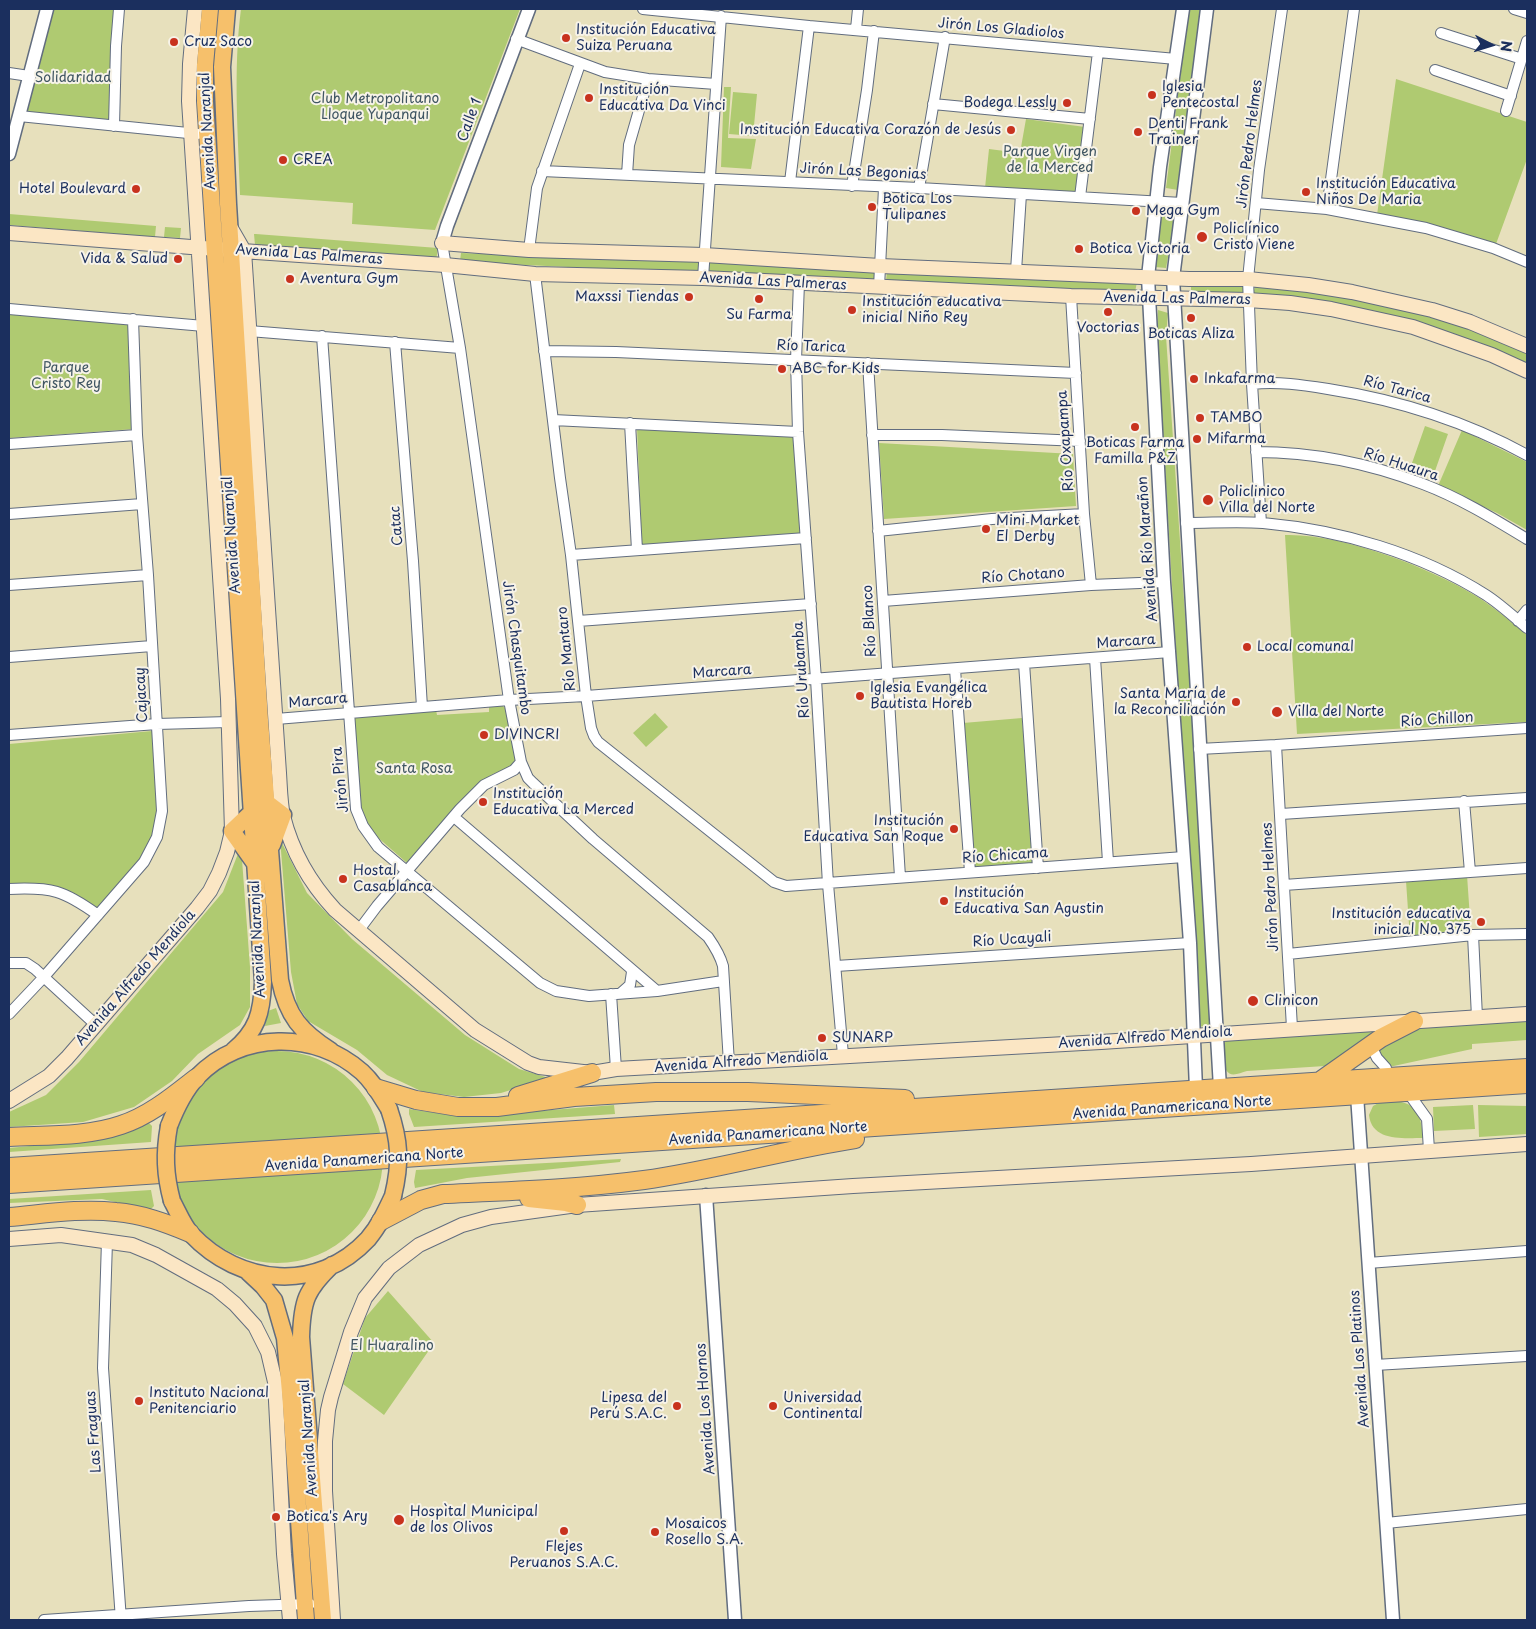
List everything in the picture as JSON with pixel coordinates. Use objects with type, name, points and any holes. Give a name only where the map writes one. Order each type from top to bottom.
[{"type":"highway","name":"Avenida Naranjal","points":[[210,9],[199,134],[213,223],[206,248],[252,812],[262,982],[262,1001],[254,1027],[245,1041],[233,1052]]},
{"type":"highway","name":"Avenida Naranjal","points":[[226,9],[222,76],[230,225],[238,250],[235,330],[266,802],[280,980],[283,997],[290,1013],[299,1026],[314,1040],[331,1051]]},
{"type":"highway","points":[[266,802],[283,815],[270,849]]},
{"type":"highway","points":[[252,812],[232,831],[254,862]]},
{"type":"highway","points":[[1320,1082],[1394,1030],[1414,1021]]},
{"type":"highway","points":[[9,1137],[86,1133],[120,1126],[158,1106],[207,1068],[233,1052],[257,1043],[282,1040],[307,1043],[331,1051],[355,1066],[376,1088],[389,1109],[396,1130],[399,1152],[398,1174],[393,1196],[382,1221],[368,1239],[351,1254],[332,1265],[312,1273],[291,1276],[269,1276],[248,1272],[229,1264],[212,1253],[190,1233],[172,1201],[167,1182],[165,1145],[175,1109],[184,1093],[196,1078]]},
{"type":"highway","name":"Avenida Panamericana Norte","points":[[9,1167],[1527,1068]]},
{"type":"highway","points":[[497,1107],[522,1094],[592,1073]]},
{"type":"highway","name":"Avenida Panamericana Norte","points":[[9,1184],[1527,1084]]},
{"type":"highway","points":[[376,1088],[416,1100],[458,1107],[497,1107],[574,1098],[686,1091],[764,1092],[896,1098],[950,1106]]},
{"type":"highway","points":[[382,1221],[421,1200],[443,1194],[585,1186],[644,1180],[719,1167],[834,1142],[960,1122]]},
{"type":"highway","points":[[484,1192],[577,1204]]},
{"type":"highway","points":[[9,1217],[97,1210],[128,1213],[157,1220],[190,1233]]},
{"type":"highway","points":[[9,1228],[67,1212]]},
{"type":"highway","name":"Avenida Naranjal","points":[[323,1620],[322,1527],[301,1337],[306,1297],[315,1281],[332,1265]]},
{"type":"highway","name":"Avenida Naranjal","points":[[248,1272],[274,1300],[285,1338],[290,1392],[297,1604],[306,1620]]},
{"type":"main road","name":"Avenida Naranjal","points":[[195,9],[189,101],[199,134],[206,248],[204,326],[229,722],[232,831]]},
{"type":"main road","name":"Avenida Las Palmeras","points":[[213,223],[230,225]]},
{"type":"main road","name":"Avenida Las Palmeras","points":[[9,232],[445,265],[535,274],[703,278],[1071,296],[1248,300],[1331,308],[1413,327],[1492,355],[1527,371]]},
{"type":"main road","name":"Avenida Las Palmeras","points":[[442,243],[529,250],[704,255],[880,266],[1173,278],[1248,279],[1308,285],[1396,301],[1470,322],[1527,346]]},
{"type":"main road","name":"Avenida Naranjal","points":[[238,250],[249,331],[283,815],[290,837]]},
{"type":"main road","name":"Avenida Alfredo Mendiola","points":[[9,1101],[49,1076],[67,1058],[198,908],[210,891],[227,852],[232,831]]},
{"type":"main road","name":"Avenida Alfredo Mendiola","points":[[290,837],[306,873],[335,910],[475,1030],[528,1063],[539,1067],[592,1073],[616,1069],[1194,1036],[1292,1028],[1527,1014]]},
{"type":"main road","points":[[577,1204],[1361,1156],[1527,1144]]},
{"type":"main road","name":"Avenida Naranjal","points":[[333,1620],[322,1527],[325,1491],[325,1440],[328,1410],[335,1383],[351,1332],[365,1298],[389,1268],[403,1256],[446,1231],[475,1220],[577,1204]]},
{"type":"main road","points":[[9,1239],[61,1235],[108,1241]]},
{"type":"main road","name":"Avenida Naranjal","points":[[108,1241],[132,1245],[156,1255],[217,1289],[235,1304],[255,1326],[262,1338],[268,1352],[275,1382],[284,1554],[297,1604],[290,1620]]},
{"type":"street","points":[[9,154],[47,9]]},
{"type":"street","points":[[114,126],[119,9]]},
{"type":"street","name":"Calle 1","points":[[442,243],[446,226],[529,9]]},
{"type":"street","name":"Jirón Los Gladiolos","points":[[643,9],[1176,59]]},
{"type":"street","points":[[856,29],[858,9]]},
{"type":"street","name":"Avenida Río Marañon","points":[[1183,9],[1156,202],[1148,277],[1148,298],[1164,582],[1190,943],[1196,1089]]},
{"type":"street","points":[[1206,9],[1173,278],[1220,1088]]},
{"type":"street","name":"Jirón Pedro Helmes","points":[[1261,523],[1252,384],[1248,279],[1256,203],[1282,9]]},
{"type":"street","points":[[1327,209],[1354,9]]},
{"type":"street","points":[[1514,9],[1527,13]]},
{"type":"street","points":[[703,278],[720,16]]},
{"type":"street","points":[[790,182],[809,26]]},
{"type":"street","points":[[852,186],[874,31]]},
{"type":"street","points":[[1441,33],[1522,59]]},
{"type":"street","points":[[919,188],[932,104],[945,38]]},
{"type":"street","points":[[516,39],[605,72],[648,79],[716,84]]},
{"type":"street","points":[[1506,111],[1527,41]]},
{"type":"street","points":[[1080,197],[1098,52]]},
{"type":"street","points":[[529,250],[533,210],[542,171],[580,64]]},
{"type":"street","points":[[1435,70],[1511,96]]},
{"type":"street","points":[[9,72],[28,76]]},
{"type":"street","points":[[627,176],[630,145],[648,79]]},
{"type":"street","points":[[932,104],[1090,119]]},
{"type":"street","points":[[18,116],[199,134]]},
{"type":"street","name":"Jirón Las Begonias","points":[[542,171],[884,188],[919,188],[1182,203]]},
{"type":"street","points":[[879,287],[884,188]]},
{"type":"street","points":[[1016,271],[1021,194]]},
{"type":"street","points":[[1256,203],[1327,209],[1426,228],[1493,248],[1527,262]]},
{"type":"street","name":"Jirón Chasquitambo","points":[[442,243],[460,348],[509,700],[521,762],[533,783],[592,840],[708,938],[721,957],[729,1063]]},
{"type":"street","name":"Río Mantaro","points":[[535,274],[571,555],[586,696],[594,736],[598,742],[774,882],[786,886],[828,884]]},
{"type":"street","name":"Río Urubamba","points":[[799,283],[796,360],[798,432],[816,679],[828,884],[843,1055]]},
{"type":"street","name":"Río Oxapampa","points":[[1071,296],[1084,514],[1091,585]]},
{"type":"street","points":[[9,309],[204,326]]},
{"type":"street","name":"Cajacay","points":[[9,1014],[43,978],[144,862],[157,837],[162,811],[148,575],[137,435],[133,319]]},
{"type":"street","points":[[249,331],[460,348]]},
{"type":"street","name":"Jirón Pira","points":[[322,336],[348,712],[356,809],[362,826],[378,847],[407,872],[540,983],[556,990],[589,996],[657,991],[724,982]]},
{"type":"street","name":"Catac","points":[[395,342],[412,551],[422,707]]},
{"type":"street","name":"Río Tarica","points":[[544,351],[1076,373]]},
{"type":"street","name":"Río Blanco","points":[[868,363],[900,877]]},
{"type":"street","name":"Río Tarica","points":[[1252,384],[1263,382],[1295,384],[1366,394],[1429,412],[1462,424],[1527,455]]},
{"type":"street","points":[[553,420],[798,432]]},
{"type":"street","points":[[630,423],[637,550]]},
{"type":"street","points":[[9,444],[137,435]]},
{"type":"street","points":[[872,435],[942,435],[1080,441]]},
{"type":"street","name":"Río Huaura","points":[[1256,452],[1287,452],[1326,458],[1370,467],[1395,475],[1436,489],[1481,512],[1527,539]]},
{"type":"street","points":[[9,514],[142,504]]},
{"type":"street","points":[[878,531],[992,519],[1084,514]]},
{"type":"street","points":[[1186,524],[1261,523],[1332,533],[1403,554],[1441,570],[1487,595],[1527,628]]},
{"type":"street","points":[[571,555],[806,538]]},
{"type":"street","points":[[9,585],[148,575]]},
{"type":"street","name":"Río Chotano","points":[[883,601],[1091,585],[1164,582]]},
{"type":"street","points":[[578,621],[811,604]]},
{"type":"street","points":[[1518,621],[1527,610]]},
{"type":"street","points":[[9,657],[152,646]]},
{"type":"street","name":"Marcara","points":[[276,719],[348,712],[1170,652]]},
{"type":"street","points":[[1095,658],[1108,862]]},
{"type":"street","points":[[1024,663],[1038,868]]},
{"type":"street","points":[[955,669],[970,872]]},
{"type":"street","points":[[9,734],[157,724],[229,722]]},
{"type":"street","name":"Río Chillon","points":[[1199,749],[1527,728]]},
{"type":"street","name":"Jirón Pedro Helmes","points":[[1276,745],[1292,1028]]},
{"type":"street","points":[[359,930],[377,906],[484,784],[514,770],[521,762]]},
{"type":"street","points":[[1281,814],[1527,798]]},
{"type":"street","points":[[1464,801],[1470,872]]},
{"type":"street","points":[[454,817],[657,991]]},
{"type":"street","name":"Río Chicama","points":[[828,884],[900,877],[1184,857]]},
{"type":"street","points":[[1284,885],[1527,868]]},
{"type":"street","points":[[9,889],[39,888],[62,893],[72,897],[98,915]]},
{"type":"street","points":[[1288,954],[1473,935],[1527,934]]},
{"type":"street","points":[[1473,935],[1477,1017]]},
{"type":"street","name":"Río Ucayali","points":[[836,966],[1190,943]]},
{"type":"street","points":[[9,963],[26,964],[96,1024]]},
{"type":"street","points":[[616,1069],[616,993],[630,985],[631,968]]},
{"type":"street","points":[[1371,1046],[1377,1058],[1386,1068]]},
{"type":"street","name":"Avenida Los Platinos","points":[[1356,1095],[1393,1620]]},
{"type":"street","points":[[1412,1098],[1427,1119],[1429,1150]]},
{"type":"street","name":"Avenida Los Hornos","points":[[706,1196],[735,1620]]},
{"type":"street","name":"Las Fraguas","points":[[108,1241],[103,1368],[121,1617]]},
{"type":"street","points":[[1368,1263],[1527,1251]]},
{"type":"street","points":[[1375,1365],[1527,1356]]},
{"type":"street","points":[[1386,1523],[1527,1509]]},
{"type":"street","points":[[44,1620],[121,1617],[322,1603]]},
{"type":"green space","name":"Solidaridad","points":[[52,9],[117,9],[110,120],[24,113]]},
{"type":"green space","name":"Club Metropolitano Lloque Yupanqui","points":[[241,9],[520,9],[435,230],[352,224],[353,203],[240,195],[237,55]]},
{"type":"green space","points":[[1189,9],[1202,9],[1178,190],[1166,188]]},
{"type":"green space","points":[[1396,79],[1527,122],[1527,159],[1496,244],[1439,228],[1377,215]]},
{"type":"green space","points":[[724,87],[731,87],[728,138],[756,139],[751,169],[721,167]]},
{"type":"green space","points":[[733,92],[757,94],[753,136],[729,134]]},
{"type":"green space","name":"Parque Virgen de la Merced","points":[[1026,119],[1085,127],[1077,193],[985,188],[989,149],[1020,153]]},
{"type":"green space","points":[[1160,213],[1176,213],[1166,268],[1155,267]]},
{"type":"green space","points":[[9,214],[156,226],[155,237],[9,225]]},
{"type":"green space","points":[[165,227],[181,228],[180,238],[164,237]]},
{"type":"green space","points":[[254,234],[438,248],[436,261],[255,245]]},
{"type":"green space","points":[[461,253],[700,262],[700,269],[694,273],[463,262],[460,261]]},
{"type":"green space","points":[[709,262],[876,272],[876,278],[872,281],[709,272]]},
{"type":"green space","points":[[887,272],[1137,282],[1134,297],[886,281]]},
{"type":"green space","points":[[1241,285],[1245,293],[1191,296],[1191,286]]},
{"type":"green space","points":[[1258,285],[1330,293],[1445,319],[1527,351],[1527,366],[1516,360],[1253,294],[1255,287]]},
{"type":"green space","points":[[1158,310],[1168,313],[1166,336],[1213,1025],[1198,1027],[1157,330]]},
{"type":"green space","name":"Parque Cristo Rey","points":[[9,314],[130,324],[135,429],[9,438]]},
{"type":"green space","points":[[1425,426],[1448,434],[1435,471],[1412,463]]},
{"type":"green space","points":[[637,428],[795,435],[800,536],[642,547]]},
{"type":"green space","points":[[1462,430],[1527,462],[1527,530],[1497,513],[1438,486]]},
{"type":"green space","points":[[879,443],[1073,454],[1076,506],[884,519]]},
{"type":"green space","name":"Villa del Norte","points":[[1285,535],[1331,540],[1384,554],[1457,585],[1496,610],[1527,635],[1527,722],[1297,734]]},
{"type":"green space","name":"Santa Rosa","points":[[502,705],[507,710],[516,757],[515,761],[510,767],[493,774],[479,784],[407,863],[375,835],[366,822],[361,806],[354,718],[357,716],[436,710],[437,715],[489,712],[489,706]]},
{"type":"green space","points":[[655,713],[668,727],[646,747],[633,733]]},
{"type":"green space","points":[[1022,718],[1033,865],[973,869],[963,723]]},
{"type":"green space","points":[[152,731],[157,817],[155,833],[141,860],[97,909],[75,895],[56,887],[35,884],[9,884],[9,744]]},
{"type":"green space","points":[[280,839],[307,893],[352,939],[465,1035],[519,1069],[549,1078],[501,1093],[464,1097],[423,1092],[387,1075],[357,1050],[308,1021],[297,1004],[291,972]]},
{"type":"green space","points":[[241,846],[250,967],[250,1007],[240,1025],[198,1054],[172,1081],[134,1107],[83,1122],[9,1127],[9,1112],[46,1095],[79,1062],[223,892]]},
{"type":"green space","points":[[1467,875],[1471,933],[1410,939],[1406,881]]},
{"type":"green space","points":[[276,1008],[281,1023],[265,1026],[268,1011]]},
{"type":"green space","points":[[1527,1021],[1527,1040],[1472,1044],[1472,1049],[1389,1067],[1380,1055],[1380,1048],[1412,1029]]},
{"type":"green space","points":[[1381,1030],[1325,1066],[1247,1071],[1238,1074],[1230,1074],[1226,1070],[1224,1044],[1226,1041]]},
{"type":"green space","points":[[267,1051],[287,1051],[308,1055],[327,1063],[352,1082],[365,1098],[375,1116],[381,1136],[383,1157],[381,1178],[375,1198],[365,1216],[352,1232],[327,1251],[308,1259],[287,1263],[267,1263],[246,1259],[227,1251],[210,1239],[195,1224],[183,1207],[175,1188],[171,1167],[171,1147],[175,1126],[183,1107],[195,1090],[210,1075],[227,1063],[246,1055]]},
{"type":"green space","points":[[1384,1100],[1402,1102],[1414,1108],[1420,1120],[1423,1138],[1390,1137],[1376,1130],[1371,1124],[1369,1115],[1373,1106]]},
{"type":"green space","points":[[614,1105],[615,1114],[414,1127],[409,1114],[409,1109],[463,1117]]},
{"type":"green space","points":[[1473,1105],[1475,1129],[1434,1131],[1433,1107]]},
{"type":"green space","points":[[1478,1105],[1527,1106],[1527,1134],[1479,1137]]},
{"type":"green space","points":[[148,1122],[152,1126],[151,1142],[9,1152],[9,1148],[101,1139]]},
{"type":"green space","points":[[621,1159],[620,1162],[467,1178],[415,1188],[414,1182],[416,1170]]},
{"type":"green space","points":[[151,1190],[154,1206],[150,1210],[102,1199],[9,1203],[9,1199]]},
{"type":"green space","name":"El Huaralino","points":[[388,1291],[434,1343],[384,1415],[343,1384],[365,1318]]},
{"type":"place","name":"Institución Educativa Suiza Peruana","points":[[566,38]]},
{"type":"place","name":"Cruz Saco","points":[[174,42]]},
{"type":"place","name":"Iglesia Pentecostal","points":[[1152,95]]},
{"type":"place","name":"Institución Educativa Da Vinci","points":[[589,98]]},
{"type":"place","name":"Bodega Lessly","points":[[1067,103]]},
{"type":"place","name":"Institución Educativa Corazón de Jesús","points":[[1011,130]]},
{"type":"place","name":"Denti Frank Trainer","points":[[1138,132]]},
{"type":"place","name":"CREA","points":[[283,160]]},
{"type":"place","name":"Hotel Boulevard","points":[[136,189]]},
{"type":"place","name":"Institución Educativa Niños De Maria","points":[[1306,192]]},
{"type":"place","name":"Botica Los Tulipanes","points":[[872,207]]},
{"type":"place","name":"Mega Gym","points":[[1136,211]]},
{"type":"place","name":"Policlínico Cristo Viene","points":[[1202,237]]},
{"type":"place","name":"Botica Victoria","points":[[1079,249]]},
{"type":"place","name":"Vida & Salud","points":[[178,259]]},
{"type":"place","name":"Aventura Gym","points":[[290,279]]},
{"type":"place","name":"Maxssi Tiendas","points":[[689,297]]},
{"type":"place","name":"Su Farma","points":[[759,299]]},
{"type":"place","name":"Institución educativa inicial Niño Rey","points":[[852,310]]},
{"type":"place","name":"Voctorias","points":[[1108,312]]},
{"type":"place","name":"Boticas Aliza","points":[[1191,318]]},
{"type":"place","name":"ABC for Kids","points":[[782,369]]},
{"type":"place","name":"Inkafarma","points":[[1194,379]]},
{"type":"place","name":"TAMBO","points":[[1200,418]]},
{"type":"place","name":"Boticas Farma Familla P&Z","points":[[1135,427]]},
{"type":"place","name":"Mifarma","points":[[1197,439]]},
{"type":"place","name":"Policlinico Villa del Norte","points":[[1208,500]]},
{"type":"place","name":"Mini Market El Derby","points":[[986,529]]},
{"type":"place","name":"Local comunal","points":[[1247,647]]},
{"type":"place","name":"Iglesia Evangélica Bautista Horeb","points":[[860,696]]},
{"type":"place","name":"Santa María de la Reconciliación","points":[[1236,702]]},
{"type":"place","name":"Villa del Norte","points":[[1277,712]]},
{"type":"place","name":"DIVINCRI","points":[[484,735]]},
{"type":"place","name":"Institución Educativa La Merced","points":[[483,802]]},
{"type":"place","name":"Institución Educativa San Roque","points":[[954,829]]},
{"type":"place","name":"Hostal Casablanca","points":[[343,879]]},
{"type":"place","name":"Institución Educativa San Agustin","points":[[944,901]]},
{"type":"place","name":"Institución educativa inicial No. 375","points":[[1481,922]]},
{"type":"place","name":"Clinicon","points":[[1253,1001]]},
{"type":"place","name":"SUNARP","points":[[822,1038]]},
{"type":"place","name":"Instituto Nacional Penitenciario","points":[[139,1401]]},
{"type":"place","name":"Lipesa del Perú S.A.C.","points":[[677,1406]]},
{"type":"place","name":"Universidad Continental","points":[[773,1406]]},
{"type":"place","name":"Botica's Ary","points":[[276,1517]]},
{"type":"place","name":"Hospìtal Municipal de los Olivos","points":[[399,1520]]},
{"type":"place","name":"Flejes Peruanos S.A.C.","points":[[564,1531]]},
{"type":"place","name":"Mosaicos Rosello S.A.","points":[[655,1532]]}]
